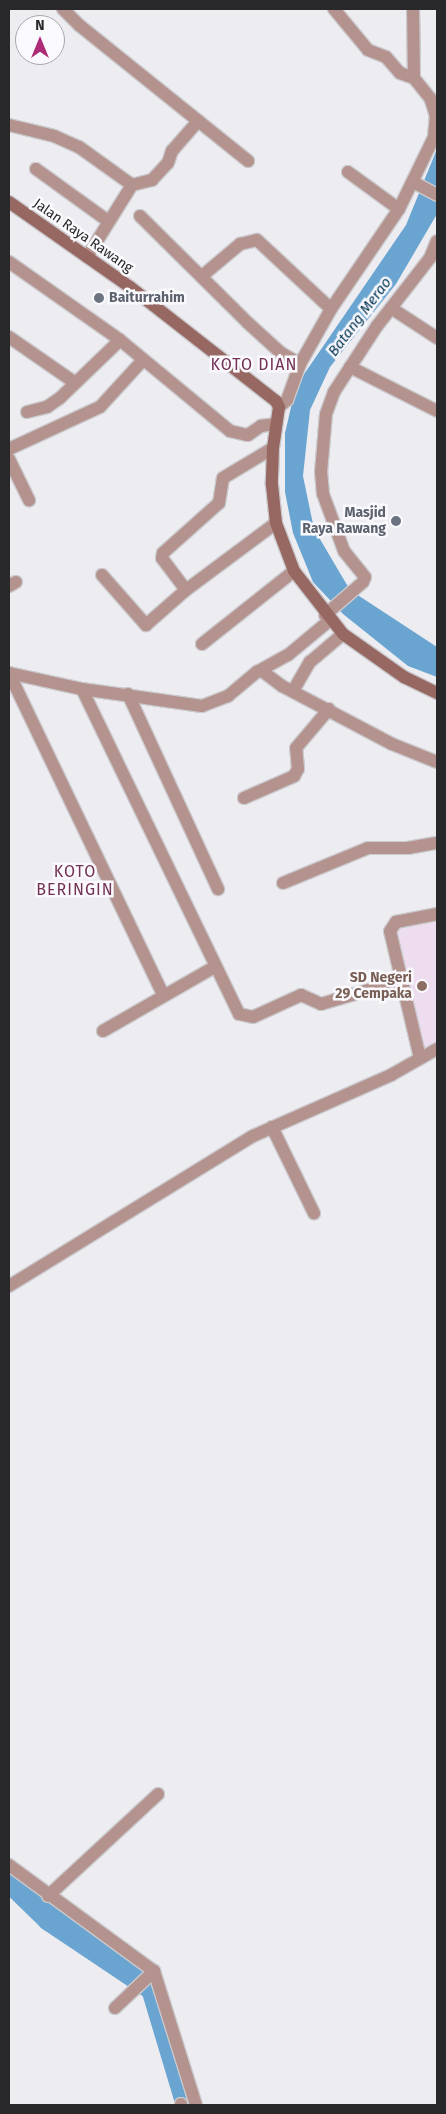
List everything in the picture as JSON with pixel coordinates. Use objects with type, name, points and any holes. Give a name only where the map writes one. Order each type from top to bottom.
[{"type":"main road","name":"Jalan Raya Rawang","points":[[9,202],[87,257],[268,395],[279,406]]},
{"type":"main road","points":[[279,406],[273,448],[272,485],[276,522],[294,571],[343,634],[404,677],[437,693]]},
{"type":"street","points":[[63,9],[248,161]]},
{"type":"street","points":[[279,406],[287,400],[300,364],[331,309],[415,183],[434,137],[436,116],[430,98],[414,78],[400,73],[386,57],[368,50],[334,9]]},
{"type":"street","points":[[413,9],[414,78]]},
{"type":"street","points":[[87,257],[108,220],[132,185],[152,180],[168,163],[172,151],[198,121]]},
{"type":"street","points":[[9,125],[54,136],[79,146],[132,185]]},
{"type":"street","points":[[36,169],[108,220]]},
{"type":"street","points":[[348,172],[398,209]]},
{"type":"street","points":[[415,183],[437,195]]},
{"type":"street","points":[[140,216],[248,323],[281,353],[300,364]]},
{"type":"street","points":[[202,276],[240,244],[257,240],[331,309]]},
{"type":"street","points":[[9,673],[82,689],[128,694],[202,706],[228,696],[262,671],[329,615],[363,582],[365,577],[337,536],[323,494],[321,472],[326,414],[334,392],[391,308],[434,262],[437,241]]},
{"type":"street","points":[[9,262],[120,340],[230,431],[248,435],[261,426],[276,424]]},
{"type":"street","points":[[391,308],[437,338]]},
{"type":"street","points":[[9,337],[74,382]]},
{"type":"street","points":[[27,412],[47,407],[120,340]]},
{"type":"street","points":[[9,449],[100,407],[143,360]]},
{"type":"street","points":[[350,368],[437,411]]},
{"type":"street","points":[[186,590],[162,558],[164,553],[219,504],[223,478],[273,448]]},
{"type":"street","points":[[9,460],[29,500]]},
{"type":"street","points":[[102,574],[146,625],[186,590],[276,522]]},
{"type":"street","points":[[202,644],[294,571]]},
{"type":"street","points":[[293,692],[310,662],[343,634]]},
{"type":"street","points":[[262,671],[293,692],[329,709],[392,744],[437,762]]},
{"type":"street","points":[[9,673],[164,996]]},
{"type":"street","points":[[82,689],[239,1014],[246,1018],[302,996],[321,1004],[400,981]]},
{"type":"street","points":[[128,694],[218,889]]},
{"type":"street","points":[[244,798],[294,776],[298,769],[296,748],[329,709]]},
{"type":"street","points":[[283,883],[368,848],[408,848],[437,843]]},
{"type":"street","points":[[420,1058],[400,981],[392,926],[437,914]]},
{"type":"street","points":[[102,1031],[216,966]]},
{"type":"street","points":[[9,1286],[114,1219],[272,1127],[392,1075],[437,1049]]},
{"type":"street","points":[[272,1127],[314,1213]]},
{"type":"street","points":[[48,1896],[158,1794]]},
{"type":"street","points":[[9,1865],[148,1976],[196,2105]]},
{"type":"street","points":[[115,2008],[148,1976]]},
{"type":"shaded area","name":"SD Negeri 29 Cempaka","points":[[437,918],[437,1044],[423,1051],[394,928]]},
{"type":"water","name":"Batang Merao","points":[[437,149],[437,214],[396,284],[330,367],[310,410],[303,476],[314,529],[350,590],[437,647],[437,677],[408,666],[343,614],[313,582],[293,533],[285,492],[285,433],[296,386],[406,225]]},
{"type":"waterway","points":[[9,1879],[49,1918],[153,1988],[188,2105]]},
{"type":"place","name":"Baiturrahim","points":[[99,298]]},
{"type":"place","name":"Masjid Raya Rawang","points":[[396,521]]},
{"type":"place","name":"SD Negeri 29 Cempaka","points":[[422,986]]},
{"type":"district","name":"KOTO DIAN","points":[[254,365]]},
{"type":"district","name":"KOTO BERINGIN","points":[[75,881]]}]
